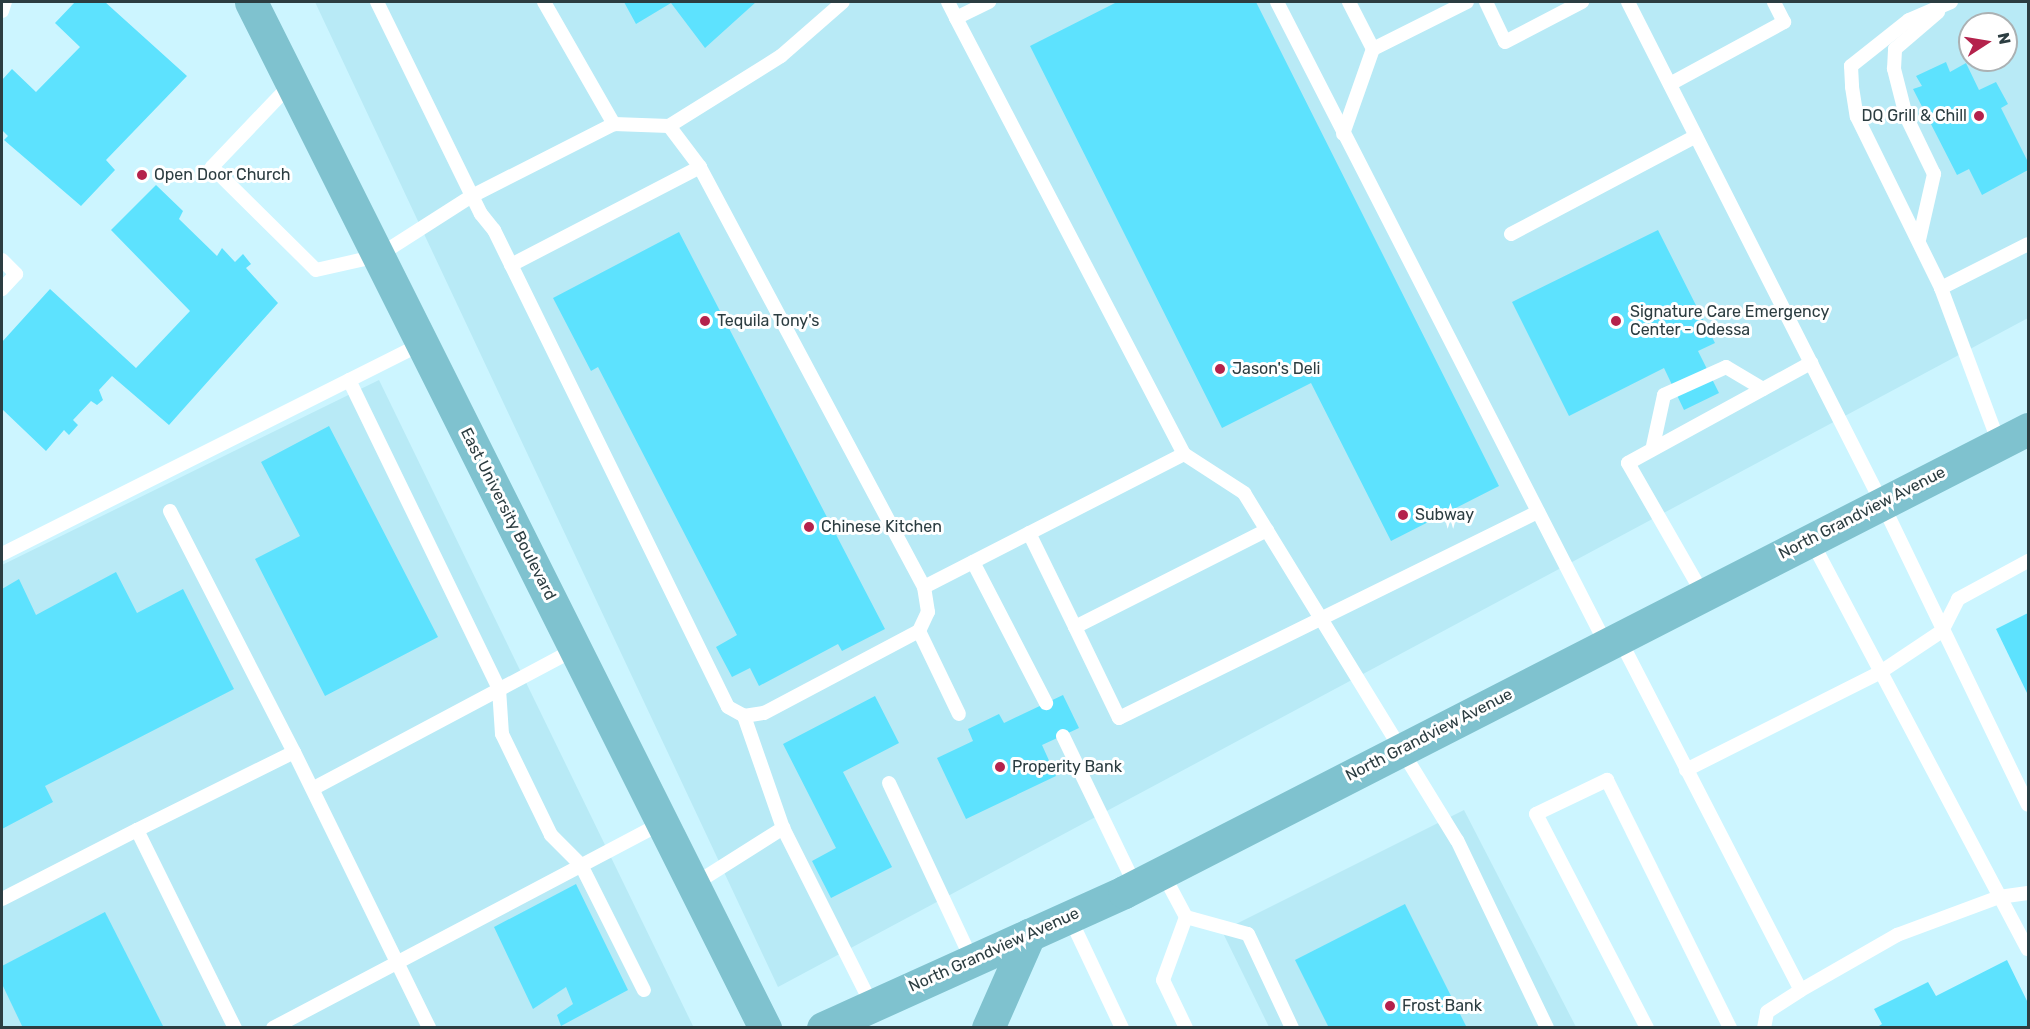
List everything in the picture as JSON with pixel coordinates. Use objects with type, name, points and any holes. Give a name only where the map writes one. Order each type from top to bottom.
[{"type":"main road","name":"East University Boulevard","points":[[251,2],[765,1028]]},
{"type":"main road","name":"North Grandview Avenue","points":[[823,1028],[1148,879],[2028,429]]},
{"type":"main road","points":[[988,1028],[1029,935]]},
{"type":"lane","points":[[2,11],[5,2]]},
{"type":"lane","points":[[377,2],[472,196],[512,265],[728,707],[744,716],[764,713],[919,631],[928,612],[924,587],[700,166],[669,126]]},
{"type":"lane","points":[[544,2],[614,124]]},
{"type":"lane","points":[[292,83],[212,166],[316,270],[378,256],[472,196],[614,124],[669,126],[781,56],[843,2]]},
{"type":"lane","points":[[948,2],[1184,454],[1244,493],[1399,750],[1457,840],[1547,1028]]},
{"type":"lane","points":[[956,18],[989,2]]},
{"type":"lane","points":[[1277,2],[1538,512],[1686,770],[1801,990]]},
{"type":"lane","points":[[1349,2],[1373,49]]},
{"type":"lane","points":[[1343,134],[1373,49],[1467,2]]},
{"type":"lane","points":[[1486,2],[1504,42],[1582,2]]},
{"type":"lane","points":[[1628,2],[1882,503],[2028,805]]},
{"type":"lane","points":[[1670,84],[1784,22],[1774,2]]},
{"type":"lane","points":[[1949,2],[1909,20],[1851,66],[1857,117],[1941,288],[1999,443]]},
{"type":"lane","points":[[1919,240],[1934,174],[1906,116],[1894,69],[1895,49],[1949,2]]},
{"type":"lane","points":[[1511,234],[1696,136]]},
{"type":"lane","points":[[512,265],[700,166]]},
{"type":"lane","points":[[1941,288],[2028,244]]},
{"type":"lane","points":[[2,260],[16,274],[2,289]]},
{"type":"lane","points":[[2,554],[423,343]]},
{"type":"lane","points":[[1703,594],[1628,463],[1653,446],[1811,363]]},
{"type":"lane","points":[[1653,446],[1664,395],[1726,367],[1762,389]]},
{"type":"lane","points":[[349,380],[499,689],[502,734],[551,835],[580,865],[644,990]]},
{"type":"lane","points":[[924,587],[1184,454]]},
{"type":"lane","points":[[170,511],[314,789],[429,1028]]},
{"type":"lane","points":[[1029,533],[1119,718],[1322,622],[1538,512]]},
{"type":"lane","points":[[1075,627],[1267,531]]},
{"type":"lane","points":[[1811,540],[1879,673],[2028,949]]},
{"type":"lane","points":[[1686,770],[1879,673],[1942,631],[1958,599],[2028,561]]},
{"type":"lane","points":[[974,562],[1046,703]]},
{"type":"lane","points":[[919,631],[959,714]]},
{"type":"lane","points":[[314,789],[575,650]]},
{"type":"lane","points":[[744,716],[783,828],[872,1005]]},
{"type":"lane","points":[[1063,736],[1148,879],[1186,916],[1248,934],[1292,1028]]},
{"type":"lane","points":[[2,899],[294,752]]},
{"type":"lane","points":[[1647,1028],[1536,814],[1607,780],[1730,1028]]},
{"type":"lane","points":[[889,783],[972,960]]},
{"type":"lane","points":[[273,1028],[396,960],[662,823]]},
{"type":"lane","points":[[693,885],[783,828]]},
{"type":"lane","points":[[137,830],[236,1028]]},
{"type":"lane","points":[[1764,1028],[1767,1012],[1897,935],[1999,897],[2028,893]]},
{"type":"lane","points":[[1069,916],[1117,1025]]},
{"type":"lane","points":[[1186,916],[1163,980],[1186,1028]]},
{"type":"shaded area","points":[[315,2],[2028,2],[2028,318],[778,987]]},
{"type":"shaded area","points":[[379,380],[693,1026],[2,1028],[2,565]]},
{"type":"shaded area","points":[[1464,810],[1576,1027],[1269,1027],[1222,931]]},
{"type":"building","points":[[75,2],[105,2],[187,76],[106,160],[115,170],[81,206],[4,140],[8,136],[2,130],[2,80],[12,69],[36,92],[80,47],[55,23]]},
{"type":"building","points":[[624,2],[756,2],[705,48],[671,3],[636,24]]},
{"type":"building","points":[[1117,2],[1256,2],[1499,486],[1391,541],[1311,383],[1222,428],[1030,46]]},
{"type":"building","points":[[1946,62],[1950,72],[1958,68],[1958,72],[1970,72],[1979,90],[1996,82],[2008,104],[2001,108],[2028,162],[2028,170],[1982,195],[1969,169],[1957,175],[1913,89],[1922,86],[1916,76]]},
{"type":"building","points":[[156,185],[183,211],[179,219],[217,256],[222,248],[235,262],[243,254],[251,264],[246,268],[278,303],[169,425],[112,376],[99,390],[103,400],[97,405],[91,401],[73,420],[78,425],[69,435],[64,430],[46,451],[2,409],[2,342],[50,289],[136,368],[190,311],[111,230]]},
{"type":"building","points":[[1658,230],[1715,343],[1698,351],[1719,393],[1684,410],[1664,368],[1569,416],[1512,302]]},
{"type":"building","points":[[679,232],[885,629],[842,651],[838,644],[759,686],[750,668],[732,677],[716,647],[737,635],[598,367],[591,371],[553,298]]},
{"type":"building","points":[[329,426],[438,637],[325,696],[255,559],[300,536],[261,462]]},
{"type":"building","points":[[116,572],[137,613],[183,589],[234,689],[45,786],[53,802],[2,829],[2,589],[19,579],[36,615]]},
{"type":"building","points":[[2028,613],[2028,695],[1996,629]]},
{"type":"building","points":[[1063,695],[1079,728],[1042,745],[1056,776],[966,819],[937,758],[973,741],[968,729],[999,714],[1004,723]]},
{"type":"building","points":[[875,696],[899,743],[843,772],[892,867],[831,898],[812,861],[836,848],[783,744]]},
{"type":"building","points":[[576,884],[628,990],[561,1026],[557,1015],[573,1004],[566,987],[533,1009],[494,927]]},
{"type":"building","points":[[1405,904],[1467,1028],[1329,1028],[1295,960]]},
{"type":"building","points":[[105,912],[163,1026],[23,1028],[2,984],[2,966]]},
{"type":"building","points":[[2007,960],[2028,1003],[2028,1028],[1876,1028],[1882,1024],[1874,1009],[1928,982],[1936,996]]},
{"type":"place","name":"DQ Grill & Chill","points":[[1979,116]]},
{"type":"place","name":"Open Door Church","points":[[142,175]]},
{"type":"place","name":"Tequila Tony's","points":[[705,321]]},
{"type":"place","name":"Signature Care Emergency Center - Odessa","points":[[1616,321]]},
{"type":"place","name":"Jason's Deli","points":[[1220,369]]},
{"type":"place","name":"Subway","points":[[1403,515]]},
{"type":"place","name":"Chinese Kitchen","points":[[809,527]]},
{"type":"place","name":"Properity Bank","points":[[1000,767]]},
{"type":"place","name":"Frost Bank","points":[[1390,1006]]}]
